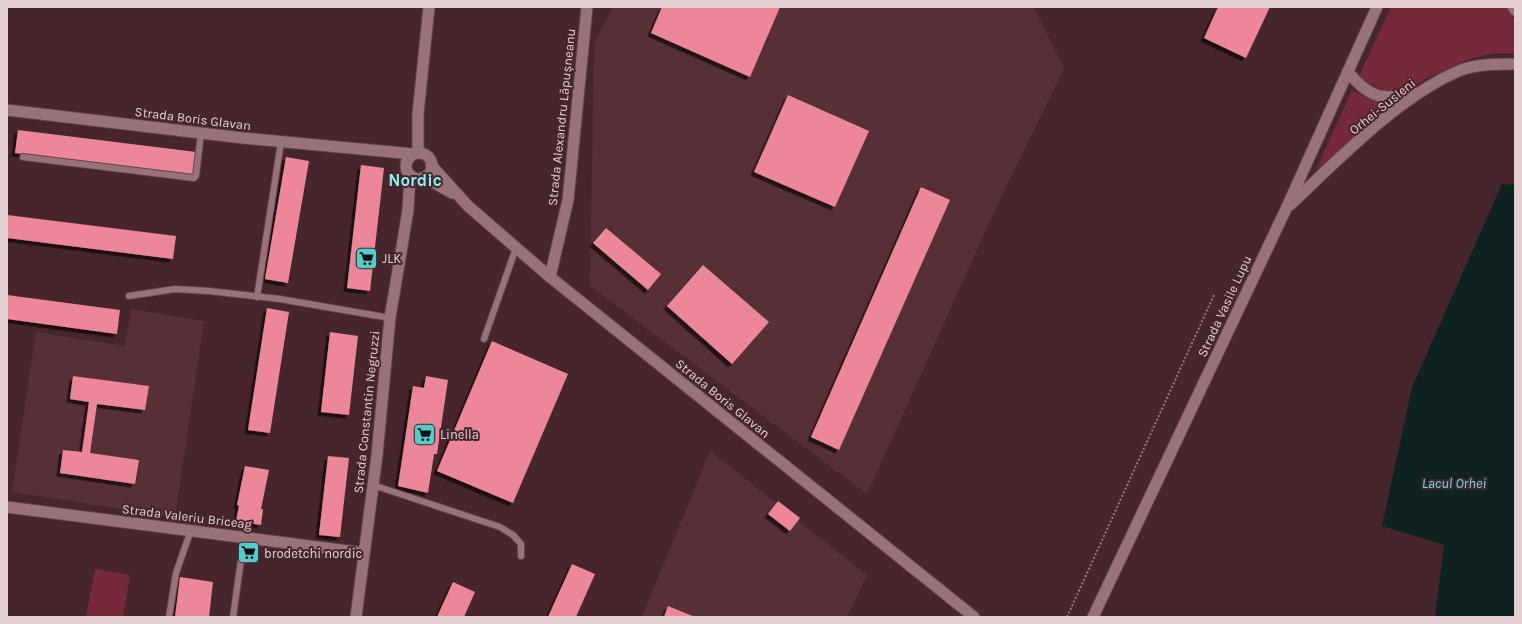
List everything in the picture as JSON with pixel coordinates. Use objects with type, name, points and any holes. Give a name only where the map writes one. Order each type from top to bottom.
[{"type":"street","points":[[429,7],[418,114],[416,154],[407,161],[415,174],[431,170],[431,165]]},
{"type":"street","name":"Strada Alexandru Lăpușneanu","points":[[550,277],[568,200],[587,7]]},
{"type":"street","name":"Strada Vasile Lupu","points":[[1093,617],[1286,209],[1377,7]]},
{"type":"street","name":"Orhei-Susleni","points":[[1286,209],[1334,163],[1418,93],[1462,70],[1490,64],[1515,64]]},
{"type":"street","points":[[1348,72],[1358,83],[1378,96],[1389,98],[1418,93]]},
{"type":"street","name":"Strada Boris Glavan","points":[[7,110],[281,142],[427,156],[431,165],[459,197],[550,277],[974,617]]},
{"type":"street","name":"Strada Boris Glavan","points":[[376,152],[459,197]]},
{"type":"street","name":"Strada Constantin Negruzzi","points":[[356,617],[373,485],[390,318],[415,174]]},
{"type":"street","name":"Strada Valeriu Briceag","points":[[7,507],[364,553]]},
{"type":"lane","points":[[23,157],[194,178],[196,176],[201,133]]},
{"type":"lane","points":[[257,297],[281,142]]},
{"type":"lane","points":[[484,339],[516,248]]},
{"type":"lane","points":[[129,296],[175,289],[209,291],[390,318]]},
{"type":"lane","points":[[373,485],[500,527],[513,535],[521,544],[522,556]]},
{"type":"lane","points":[[169,617],[176,573],[191,530]]},
{"type":"lane","points":[[233,617],[241,560],[251,538]]},
{"type":"path","points":[[1067,617],[1214,294]]},
{"type":"shaded area","points":[[613,7],[1034,7],[1064,69],[999,201],[867,494],[590,286],[594,44]]},
{"type":"shaded area","points":[[1391,7],[1507,7],[1515,21],[1515,54],[1494,54],[1472,59],[1451,67],[1405,89],[1389,91],[1378,88],[1359,76]]},
{"type":"shaded area","points":[[1352,90],[1369,99],[1396,104],[1316,170]]},
{"type":"shaded area","points":[[131,309],[204,321],[175,517],[12,492],[36,332],[125,346]]},
{"type":"shaded area","points":[[710,451],[867,575],[847,617],[642,617]]},
{"type":"shaded area","points":[[95,569],[130,575],[123,617],[86,617]]},
{"type":"water","name":"Lacul Orhei","points":[[1502,184],[1515,185],[1515,617],[1435,617],[1444,545],[1382,526],[1412,387]]},
{"type":"building","points":[[662,7],[780,7],[750,77],[651,33]]},
{"type":"building","points":[[1218,7],[1270,7],[1246,58],[1204,38]]},
{"type":"building","points":[[788,95],[869,131],[835,207],[754,172]]},
{"type":"building","points":[[18,130],[196,152],[193,175],[15,153]]},
{"type":"building","points":[[286,157],[309,161],[288,283],[265,279]]},
{"type":"building","points":[[361,165],[384,168],[370,291],[347,288]]},
{"type":"building","points":[[921,187],[950,200],[839,450],[811,437]]},
{"type":"building","points":[[7,215],[176,236],[173,259],[7,238]]},
{"type":"building","points":[[606,228],[661,274],[648,290],[593,243]]},
{"type":"building","points":[[703,265],[769,322],[732,364],[667,306]]},
{"type":"building","points":[[7,295],[120,310],[117,334],[7,319]]},
{"type":"building","points":[[267,308],[289,312],[270,433],[248,430]]},
{"type":"building","points":[[330,332],[358,336],[349,415],[321,412]]},
{"type":"building","points":[[492,341],[568,374],[513,503],[437,471]]},
{"type":"building","points":[[73,376],[149,386],[145,410],[97,404],[90,453],[139,460],[135,484],[60,473],[63,450],[82,452],[89,402],[70,399]]},
{"type":"building","points":[[426,376],[448,380],[437,454],[434,454],[428,493],[398,486],[413,386],[424,388]]},
{"type":"building","points":[[328,456],[349,458],[340,537],[319,535]]},
{"type":"building","points":[[245,466],[269,470],[261,509],[263,509],[261,525],[236,521],[239,506],[237,505]]},
{"type":"building","points":[[778,501],[800,518],[790,531],[768,514]]},
{"type":"building","points":[[572,564],[595,574],[576,617],[548,617]]},
{"type":"building","points":[[180,577],[213,582],[209,617],[175,617]]},
{"type":"building","points":[[453,582],[475,592],[464,617],[437,617]]},
{"type":"building","points":[[668,606],[695,617],[664,617]]},
{"type":"place","name":"JLK","points":[[367,258]]},
{"type":"place","name":"Linella","points":[[425,434]]},
{"type":"place","name":"brodetchi nordic","points":[[249,553]]},
{"type":"district","name":"Nordic","points":[[415,180]]}]
